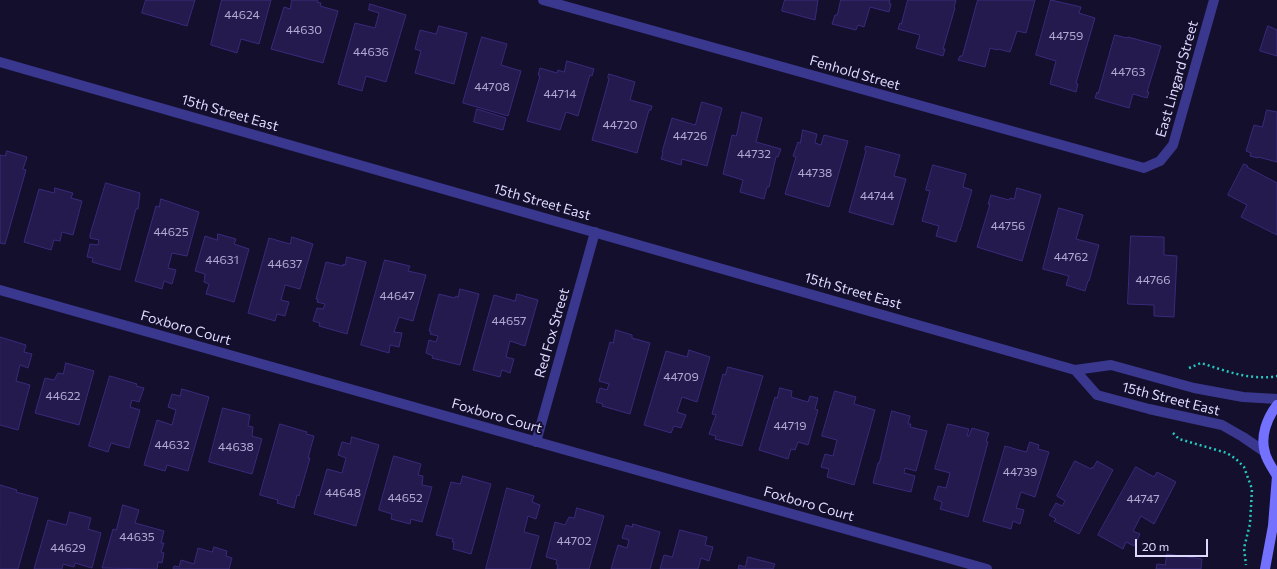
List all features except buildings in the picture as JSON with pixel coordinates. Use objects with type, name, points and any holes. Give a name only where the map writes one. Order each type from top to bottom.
[{"type":"main road","points":[[1265,569],[1273,526],[1277,476],[1265,452],[1264,433],[1270,414],[1277,405]]},
{"type":"street","name":"Fenhold Street","points":[[543,0],[1144,168],[1160,161]]},
{"type":"street","name":"East Lingard Street","points":[[1160,161],[1173,145],[1214,0]]},
{"type":"street","name":"15th Street East","points":[[0,62],[1075,370],[1111,366],[1194,388],[1243,397],[1277,399]]},
{"type":"street","name":"Red Fox Street","points":[[536,442],[595,232]]},
{"type":"street","name":"Foxboro Court","points":[[0,290],[987,569]]},
{"type":"street","name":"15th Street East","points":[[1075,370],[1097,395],[1149,409],[1222,425],[1265,452]]},
{"type":"path","points":[[1201,363],[1256,378],[1277,376]]},
{"type":"path","points":[[1179,439],[1227,453],[1236,458],[1244,467],[1252,489],[1250,524],[1244,548],[1247,569]]}]
